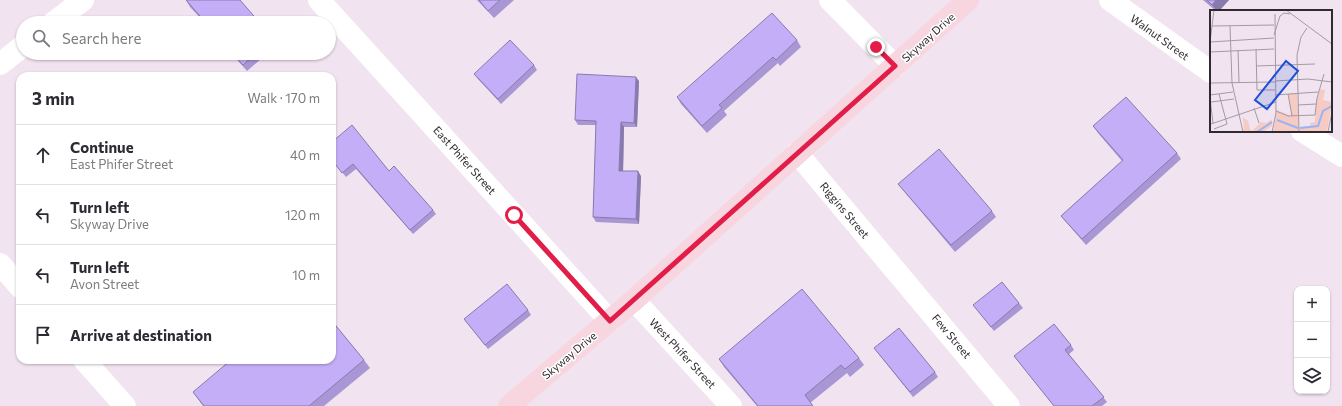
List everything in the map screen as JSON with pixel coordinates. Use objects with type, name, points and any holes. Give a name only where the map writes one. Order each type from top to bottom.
[{"type":"main road","name":"Skyway Drive","points":[[509,406],[634,300],[968,0]]},
{"type":"street","points":[[62,16],[83,0]]},
{"type":"street","name":"East Phifer Street","points":[[319,0],[334,16]]},
{"type":"street","points":[[830,0],[895,66]]},
{"type":"street","name":"Walnut Street","points":[[1110,0],[1210,71]]},
{"type":"street","name":"East Phifer Street","points":[[336,19],[610,321]]},
{"type":"street","points":[[0,64],[16,51]]},
{"type":"street","points":[[1304,132],[1342,156]]},
{"type":"street","name":"Riggins Street","points":[[797,153],[894,267]]},
{"type":"street","points":[[0,264],[16,282]]},
{"type":"street","name":"Few Street","points":[[894,267],[1009,406]]},
{"type":"street","name":"West Phifer Street","points":[[634,300],[731,406]]},
{"type":"street","points":[[88,364],[125,406]]},
{"type":"building","points":[[186,0],[240,0],[254,16],[200,16]]},
{"type":"building","points":[[479,0],[500,0],[488,11]]},
{"type":"building","points":[[1207,0],[1216,0],[1212,5]]},
{"type":"building","points":[[772,13],[797,40],[776,60],[773,57],[719,105],[722,108],[702,126],[677,97]]},
{"type":"building","points":[[510,40],[534,65],[498,99],[474,74]]},
{"type":"building","points":[[238,60],[248,60],[243,65]]},
{"type":"building","points":[[577,74],[636,77],[634,123],[621,122],[619,171],[638,171],[636,219],[593,217],[596,121],[575,120]]},
{"type":"building","points":[[1126,97],[1177,153],[1082,239],[1061,216],[1123,160],[1093,126]]},
{"type":"building","points":[[352,125],[389,171],[394,166],[433,210],[410,230],[353,164],[342,173],[336,165],[336,139]]},
{"type":"building","points":[[939,149],[992,211],[951,245],[898,184]]},
{"type":"building","points":[[1002,282],[1019,303],[991,327],[973,305]]},
{"type":"building","points":[[507,284],[528,310],[485,345],[464,319]]},
{"type":"building","points":[[802,289],[859,358],[845,369],[841,365],[805,395],[813,406],[758,406],[719,359]]},
{"type":"building","points":[[1054,324],[1071,345],[1065,350],[1104,397],[1092,406],[1054,406],[1014,356]]},
{"type":"building","points":[[336,326],[364,360],[309,406],[204,406],[193,392],[226,364],[336,364]]},
{"type":"building","points":[[899,328],[935,372],[910,392],[874,348]]},
{"type":"route","points":[[514,215],[610,321],[895,66],[876,47]]}]
